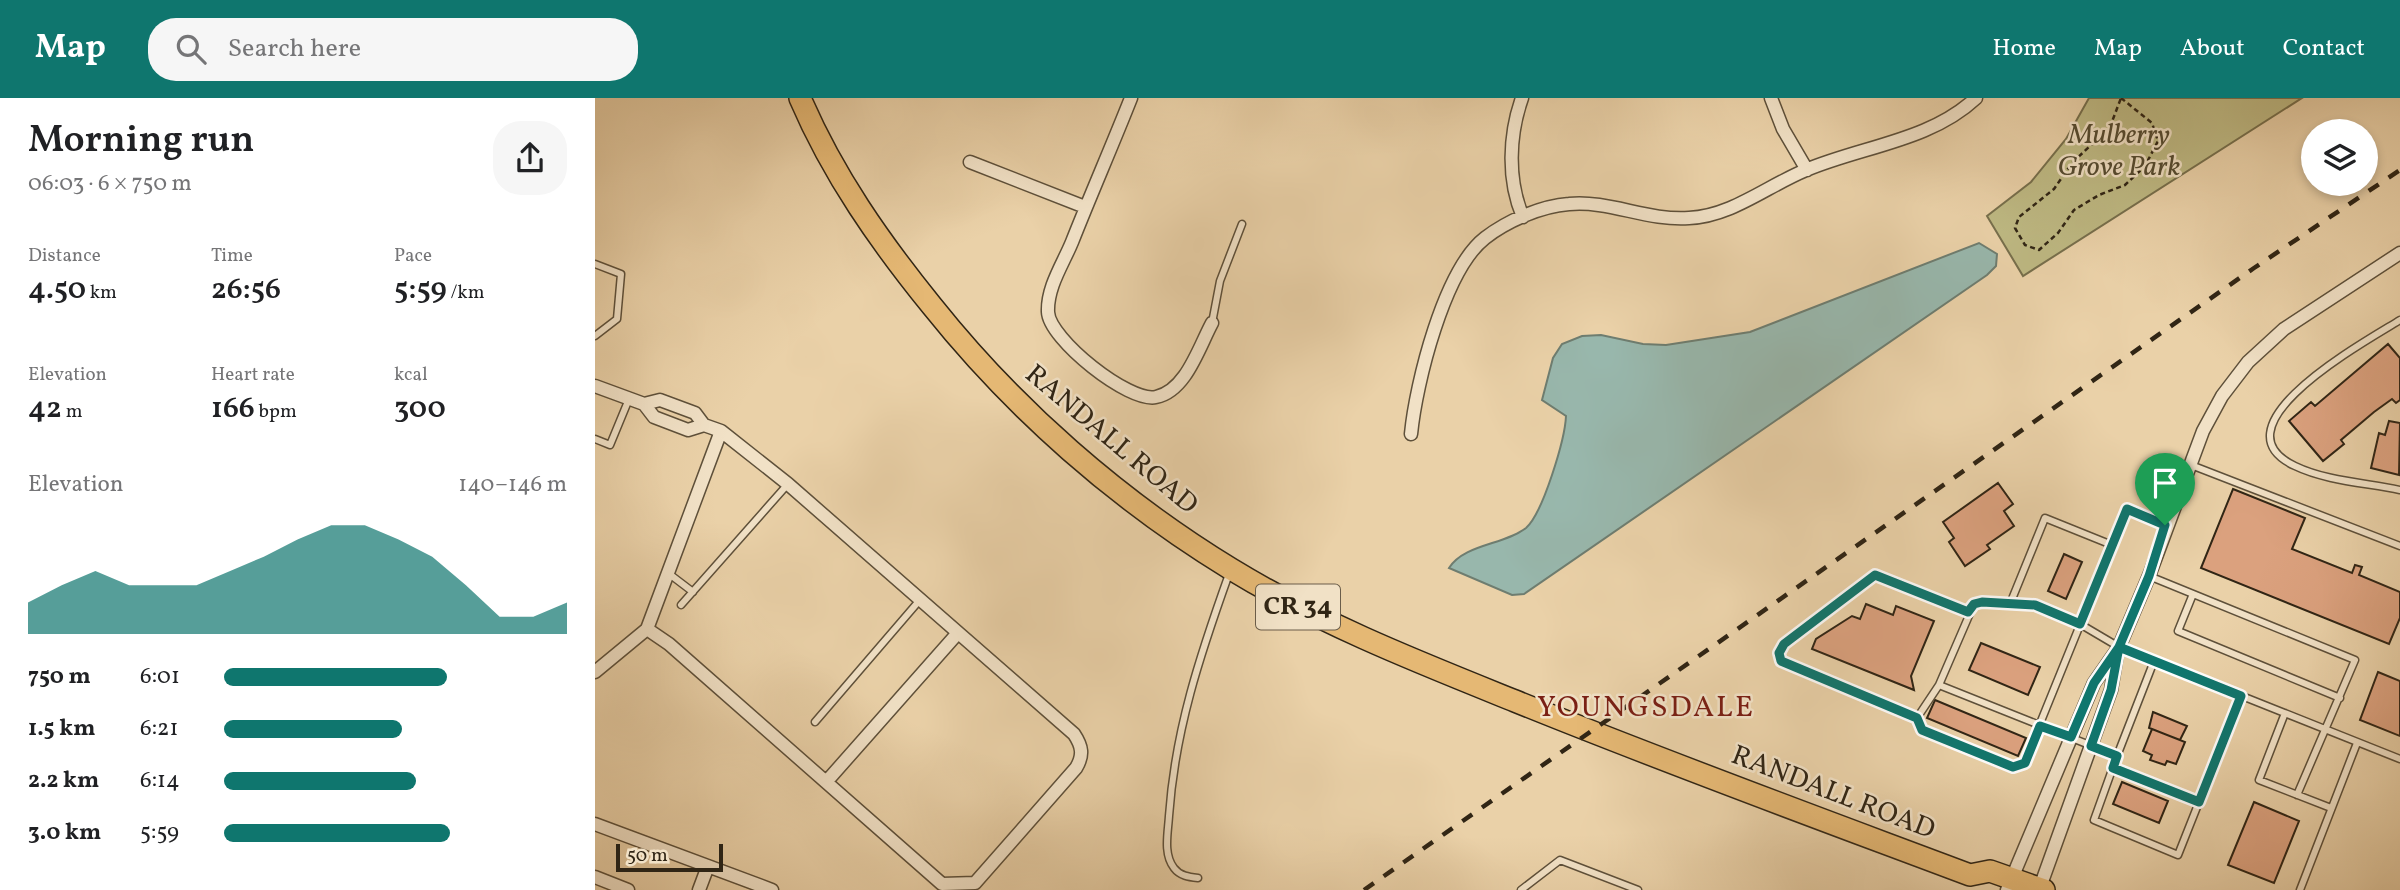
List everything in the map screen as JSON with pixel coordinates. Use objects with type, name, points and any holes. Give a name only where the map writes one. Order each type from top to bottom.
[{"type":"main road","name":"RANDALL ROAD","points":[[800,98],[818,139],[856,205],[914,285],[981,364],[1097,473],[1180,536],[1231,569],[1315,616],[1409,658],[1590,732],[1975,883],[1990,871],[2009,884],[2041,889]]},
{"type":"street","points":[[1131,98],[1050,298],[1048,313],[1052,328],[1064,341],[1131,395],[1157,397],[1182,378],[1212,323]]},
{"type":"street","points":[[1523,98],[1512,133],[1512,153],[1523,217]]},
{"type":"street","points":[[1771,98],[1783,129],[1807,170]]},
{"type":"street","points":[[1411,434],[1426,358],[1448,293],[1464,265],[1484,239],[1523,217],[1570,203],[1612,207],[1665,219],[1710,216],[1807,170],[1930,130],[1962,111],[1976,98]]},
{"type":"street","points":[[970,162],[1085,207]]},
{"type":"street","points":[[2009,884],[2094,683],[2119,647],[2149,576],[2165,525],[2203,430],[2222,396],[2248,362],[2284,329],[2400,253]]},
{"type":"street","points":[[595,386],[644,404],[660,400],[695,413],[704,425],[722,431],[788,485],[1074,734],[1081,745],[1081,759],[975,883],[942,884],[669,644],[647,629]]},
{"type":"street","points":[[644,404],[654,417],[688,430],[704,425]]},
{"type":"street","points":[[595,672],[647,629],[722,431]]},
{"type":"street","points":[[827,781],[957,634]]},
{"type":"street","points":[[2041,889],[2111,690],[2119,647]]},
{"type":"street","points":[[595,824],[772,890]]},
{"type":"street","points":[[699,890],[708,866]]},
{"type":"street","points":[[595,877],[628,890]]},
{"type":"lane","points":[[1212,323],[1220,281],[1242,223]]},
{"type":"lane","points":[[595,264],[621,274],[617,320],[595,336]]},
{"type":"lane","points":[[2400,320],[2315,376],[2281,405],[2275,415],[2271,435],[2278,452],[2294,466],[2400,490]]},
{"type":"lane","points":[[595,439],[610,445],[629,399]]},
{"type":"lane","points":[[2189,465],[2400,547]]},
{"type":"lane","points":[[681,606],[788,485]]},
{"type":"lane","points":[[1968,612],[1875,575],[1784,644],[1779,653],[1781,661],[1917,718],[1922,730],[2013,767],[2025,763],[2127,509],[2165,525]]},
{"type":"lane","points":[[2010,604],[2045,518],[2112,545]]},
{"type":"lane","points":[[1198,878],[1184,876],[1174,868],[1167,852],[1172,778],[1181,721],[1231,569]]},
{"type":"lane","points":[[668,573],[693,592]]},
{"type":"lane","points":[[2149,576],[2355,660],[2297,795]]},
{"type":"lane","points":[[2193,594],[2178,631],[2340,698]]},
{"type":"lane","points":[[815,722],[919,601]]},
{"type":"lane","points":[[1917,718],[1939,685],[1968,612],[1974,604],[1982,602],[2035,605],[2080,624],[2119,647],[2400,760]]},
{"type":"lane","points":[[2154,661],[2094,820],[2178,855],[2241,696]]},
{"type":"lane","points":[[1939,685],[2117,756]]},
{"type":"lane","points":[[2284,713],[2259,780],[2331,808]]},
{"type":"lane","points":[[2300,890],[2357,743]]},
{"type":"lane","points":[[2113,768],[2199,802]]},
{"type":"lane","points":[[1521,890],[1560,860],[1638,890]]},
{"type":"path","points":[[2121,98],[2152,123],[2158,141],[2145,166],[2125,185],[2099,195],[2074,210],[2058,233],[2039,250],[2025,245],[2015,228],[2019,217],[2054,189],[2072,163],[2111,127],[2121,98]]},
{"type":"green space","name":"Mulberry Grove Park","points":[[2089,98],[2302,98],[2023,276],[1987,216],[2031,182],[2066,139]]},
{"type":"water","points":[[1979,243],[1997,254],[1996,266],[1987,275],[1524,594],[1512,595],[1449,568],[1464,554],[1517,534],[1533,520],[1552,475],[1565,427],[1566,416],[1542,400],[1553,358],[1562,344],[1582,336],[1601,335],[1643,344],[1666,345],[1750,332]]},
{"type":"building","points":[[2388,344],[2400,358],[2400,400],[2396,403],[2392,399],[2374,412],[2341,440],[2344,444],[2323,461],[2289,421],[2311,402],[2315,406]]},
{"type":"building","points":[[2389,421],[2400,423],[2399,475],[2371,468],[2379,433],[2385,435]]},
{"type":"building","points":[[1998,483],[2013,504],[2004,511],[2014,526],[1987,545],[1990,549],[1965,566],[1949,542],[1954,538],[1943,522]]},
{"type":"building","points":[[2233,489],[2305,518],[2292,549],[2352,573],[2355,565],[2362,567],[2359,575],[2400,592],[2400,618],[2389,644],[2201,568]]},
{"type":"building","points":[[2064,554],[2082,562],[2066,599],[2048,591]]},
{"type":"building","points":[[1866,604],[1893,615],[1896,606],[1934,621],[1911,676],[1914,690],[1812,649],[1816,639],[1852,616],[1860,619]]},
{"type":"building","points":[[1981,643],[2040,667],[2028,695],[1969,670]]},
{"type":"building","points":[[2378,672],[2400,681],[2400,736],[2360,720]]},
{"type":"building","points":[[1935,700],[2026,738],[2018,756],[1927,718]]},
{"type":"building","points":[[2153,712],[2187,726],[2180,740],[2149,728]]},
{"type":"building","points":[[2152,729],[2185,742],[2176,764],[2167,761],[2165,765],[2150,760],[2152,755],[2143,751]]},
{"type":"building","points":[[2122,782],[2168,801],[2159,823],[2113,804]]},
{"type":"building","points":[[2254,802],[2299,821],[2274,883],[2228,865]]},
{"type":"railway","points":[[1364,890],[2254,268],[2400,170]]},
{"type":"district","name":"YOUNGSDALE","points":[[1646,708]]},
{"type":"route","points":[[2165,525],[2127,509],[2080,624],[2035,605],[1982,602],[1974,604],[1968,612],[1881,575],[1875,575],[1784,644],[1779,653],[1781,661],[1917,718],[1922,730],[2013,767],[2025,763],[2040,726],[2071,737],[2094,683],[2119,647],[2241,696],[2199,802],[2113,768],[2117,756],[2091,746],[2111,690],[2119,647],[2149,576],[2165,525]]}]
